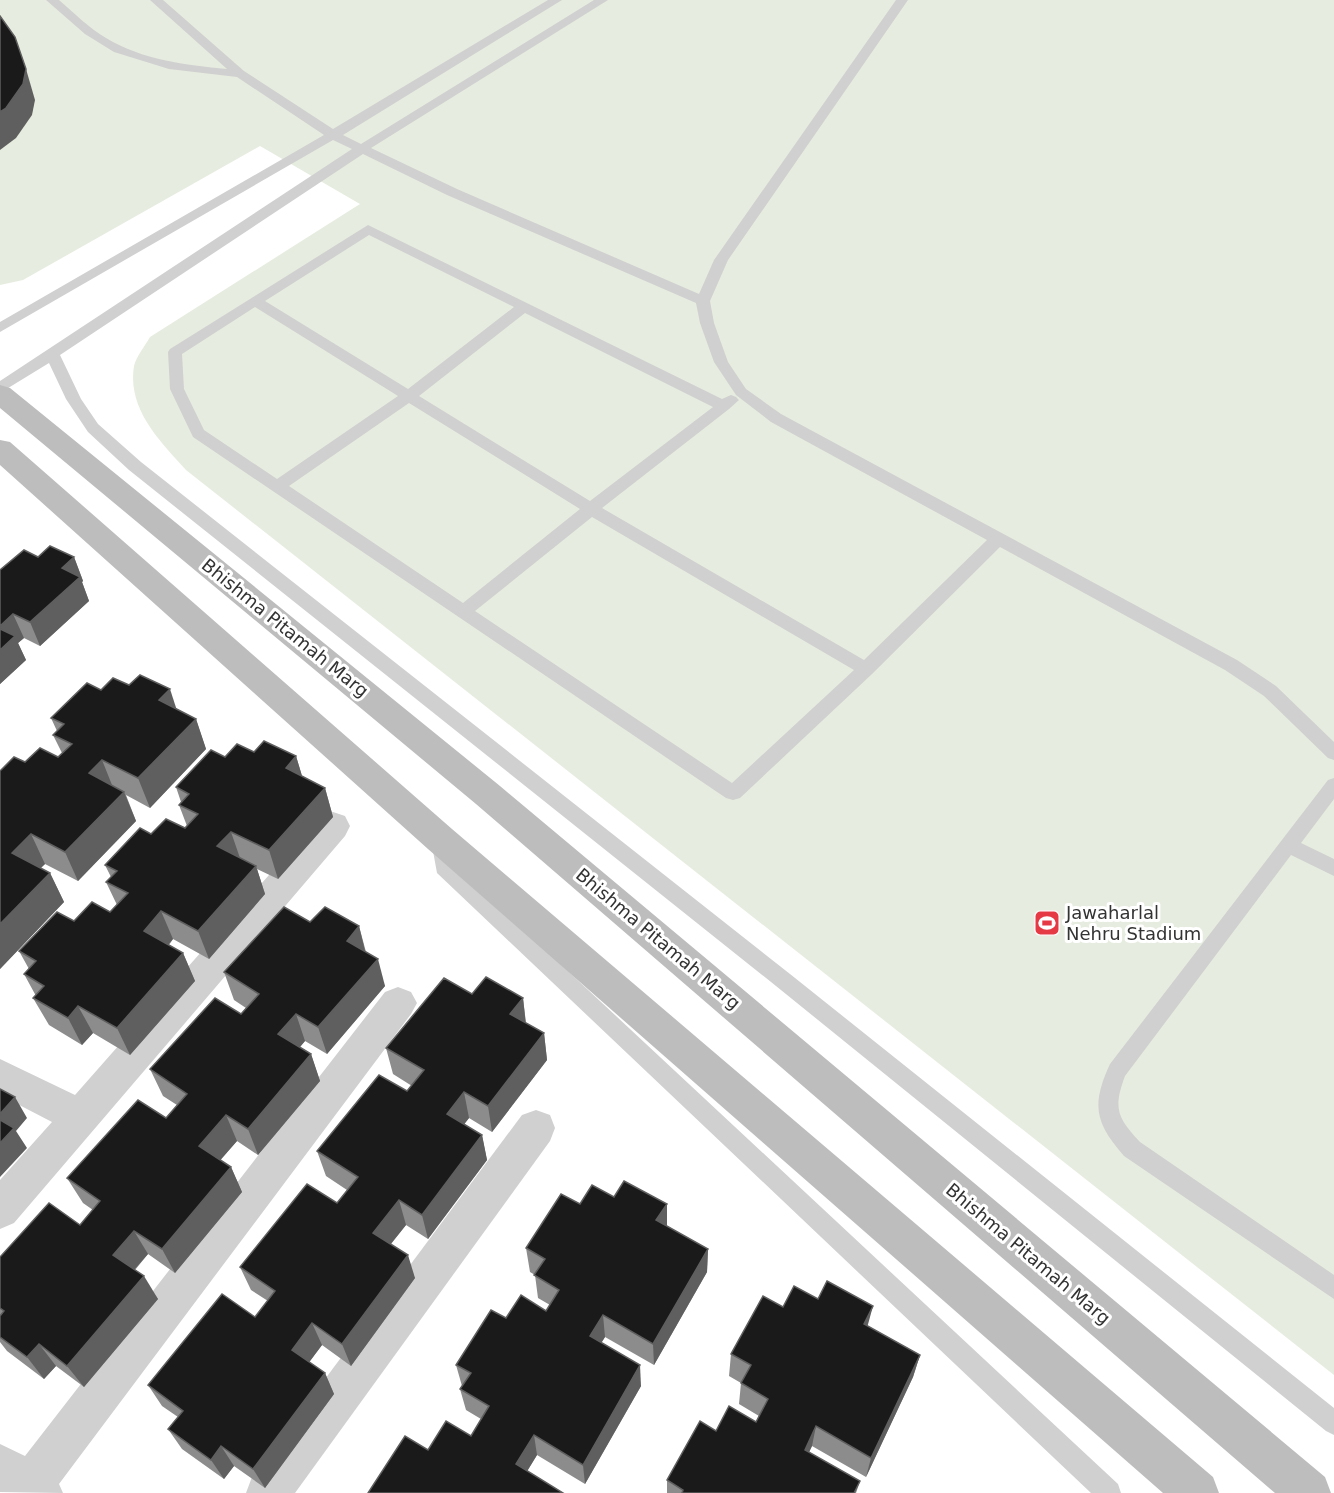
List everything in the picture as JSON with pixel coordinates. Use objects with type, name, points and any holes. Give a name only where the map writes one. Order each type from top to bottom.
[{"type":"main road","name":"Bhishma Pitamah Marg","points":[[0,394],[488,795],[1309,1493]]},
{"type":"main road","points":[[0,449],[440,839],[1197,1493]]},
{"type":"street","points":[[0,1210],[333,826]]},
{"type":"street","points":[[23,1482],[398,1003]]},
{"type":"street","points":[[0,1076],[82,1118]]},
{"type":"street","points":[[268,1493],[536,1128]]},
{"type":"lane","points":[[52,0],[101,40],[134,57],[169,67],[240,74]]},
{"type":"lane","points":[[156,0],[240,74],[333,135],[462,197],[703,301]]},
{"type":"lane","points":[[0,328],[333,135],[556,0]]},
{"type":"lane","points":[[0,388],[361,149],[602,0]]},
{"type":"lane","points":[[902,0],[722,260],[703,301],[707,323],[721,362],[741,392],[776,418],[1231,665],[1270,691],[1334,753]]},
{"type":"lane","points":[[724,406],[368,229],[175,352],[177,389],[198,432],[733,793],[866,669],[997,540]]},
{"type":"lane","points":[[255,301],[591,509],[866,669]]},
{"type":"lane","points":[[278,486],[410,395],[524,307]]},
{"type":"lane","points":[[52,354],[74,399],[93,428],[135,466],[774,972],[1334,1423]]},
{"type":"lane","points":[[464,611],[741,392]]},
{"type":"lane","points":[[108,482],[135,466]]},
{"type":"lane","points":[[1334,785],[1290,846],[1117,1071],[1106,1098],[1111,1128],[1132,1149],[1334,1288]]},
{"type":"lane","points":[[440,839],[444,867],[1108,1493]]},
{"type":"lane","points":[[1290,846],[1334,868]]},
{"type":"shaded area","name":"Jawaharlal Nehru Stadium","points":[[0,0],[1334,0],[1334,1375],[186,470],[156,436],[141,410],[133,382],[135,363],[150,337],[360,204],[260,146],[23,280],[0,285]]},
{"type":"building","points":[[0,16],[15,37],[26,69],[23,84],[6,108],[0,112]]},
{"type":"building","points":[[50,546],[74,557],[62,568],[80,577],[30,622],[13,614],[0,626],[0,570],[24,550],[38,557]]},
{"type":"building","points":[[0,629],[15,636],[0,650]]},
{"type":"building","points":[[140,675],[170,689],[159,700],[196,719],[138,778],[102,760],[89,773],[124,792],[65,852],[31,834],[12,853],[50,873],[0,924],[0,771],[14,757],[25,762],[40,748],[58,757],[72,744],[53,735],[64,724],[51,718],[87,683],[101,690],[113,678],[129,685]]},
{"type":"building","points":[[264,741],[296,756],[286,768],[325,788],[269,850],[231,832],[217,846],[256,866],[198,931],[161,911],[144,931],[183,953],[117,1028],[78,1006],[68,1018],[33,998],[44,986],[24,974],[36,961],[19,951],[57,912],[74,921],[92,902],[110,912],[128,893],[106,882],[117,871],[105,865],[140,828],[151,834],[166,819],[185,828],[198,814],[179,805],[189,794],[176,787],[211,750],[225,757],[237,744],[254,752]]},
{"type":"building","points":[[284,907],[310,922],[325,907],[359,926],[347,941],[378,959],[318,1027],[296,1014],[278,1034],[311,1054],[248,1129],[226,1115],[199,1146],[231,1167],[162,1249],[134,1231],[113,1255],[144,1276],[67,1366],[39,1344],[27,1357],[0,1337],[0,1316],[4,1311],[0,1308],[0,1257],[49,1203],[80,1225],[100,1201],[67,1178],[138,1100],[166,1118],[187,1094],[150,1069],[215,998],[241,1014],[259,994],[224,972]]},
{"type":"building","points":[[486,977],[523,998],[510,1014],[544,1033],[488,1106],[464,1092],[447,1114],[482,1135],[422,1215],[399,1200],[373,1233],[408,1255],[342,1344],[312,1323],[292,1350],[325,1373],[253,1469],[221,1446],[211,1460],[168,1429],[183,1411],[148,1385],[222,1294],[255,1317],[275,1291],[240,1267],[307,1184],[337,1203],[358,1177],[317,1151],[379,1075],[407,1091],[424,1070],[386,1048],[444,978],[472,994]]},
{"type":"building","points":[[0,1089],[15,1097],[0,1114]]},
{"type":"building","points":[[0,1120],[14,1128],[0,1143]]},
{"type":"building","points":[[624,1181],[667,1204],[656,1220],[708,1249],[653,1344],[603,1315],[590,1336],[640,1365],[583,1465],[534,1435],[516,1464],[563,1493],[368,1493],[405,1436],[428,1450],[446,1421],[471,1436],[489,1406],[460,1389],[471,1373],[456,1365],[491,1310],[506,1318],[521,1295],[546,1311],[559,1290],[534,1275],[545,1259],[526,1248],[561,1194],[580,1204],[592,1185],[614,1197]]},
{"type":"building","points":[[827,1281],[873,1306],[864,1324],[920,1355],[871,1458],[816,1426],[805,1450],[860,1481],[854,1493],[682,1493],[683,1490],[667,1480],[700,1421],[716,1431],[729,1406],[756,1422],[768,1399],[741,1383],[751,1365],[731,1354],[763,1296],[783,1307],[794,1286],[818,1299]]},
{"type":"place","name":"Jawaharlal Nehru Stadium","points":[[1047,923]]}]
